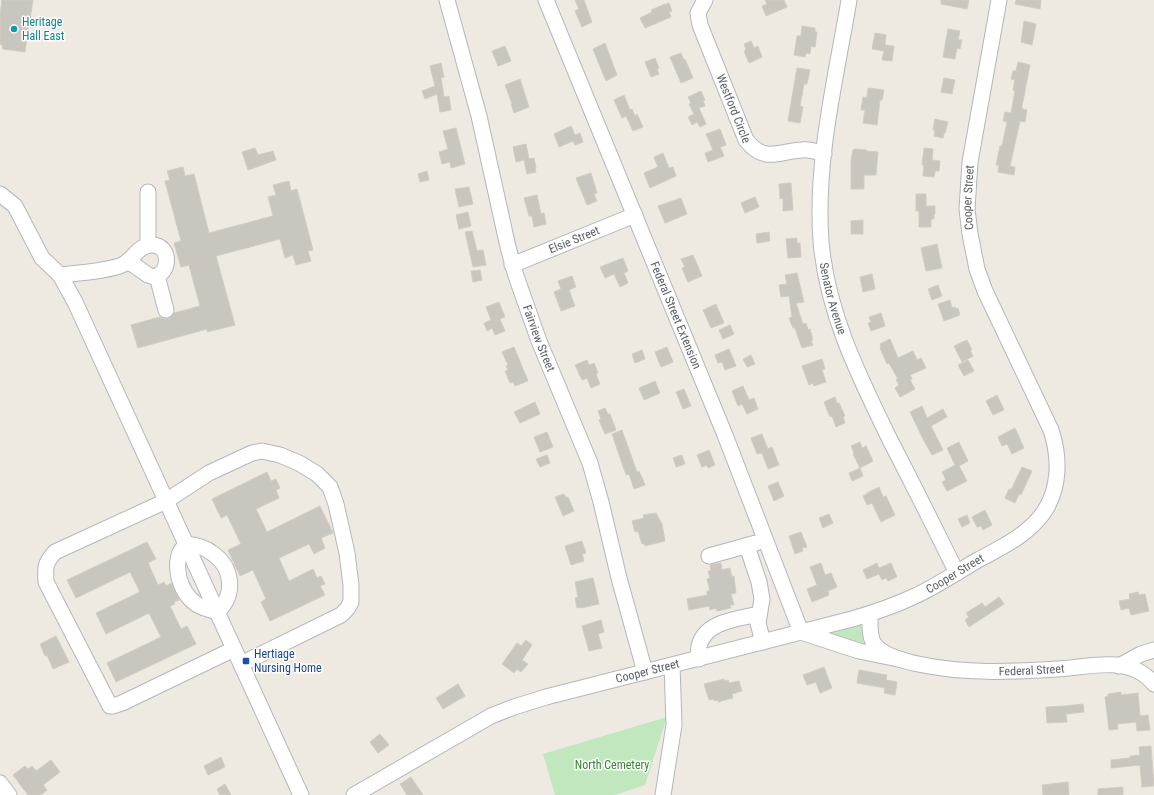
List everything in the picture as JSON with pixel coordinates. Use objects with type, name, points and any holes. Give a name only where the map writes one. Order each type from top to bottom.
[{"type":"street","name":"Fairview Street","points":[[447,0],[479,116],[512,265],[526,308],[590,463],[644,672]]},
{"type":"street","name":"Federal Street Extension","points":[[546,0],[722,428],[801,632]]},
{"type":"street","name":"Westford Circle","points":[[705,0],[698,12],[700,25],[746,140],[754,148],[771,155],[804,150],[824,154]]},
{"type":"street","name":"Senator Avenue","points":[[849,0],[830,109],[824,154],[821,197],[821,240],[827,282],[838,323],[849,354],[957,573]]},
{"type":"street","name":"Cooper Street","points":[[354,795],[481,722],[503,711],[546,697],[870,614],[916,596],[1006,545],[1019,536],[1043,513],[1049,502],[1055,484],[1058,467],[1056,445],[1051,430],[985,291],[977,269],[970,234],[967,201],[970,162],[999,0]]},
{"type":"street","points":[[148,192],[148,245]]},
{"type":"street","points":[[0,194],[15,206],[42,258],[60,275],[75,302],[300,795]]},
{"type":"street","name":"Elsie Street","points":[[512,265],[635,215]]},
{"type":"street","points":[[60,275],[96,271],[121,265],[128,261],[141,248],[148,245],[159,247],[166,255],[166,266],[162,273],[154,277],[128,261]]},
{"type":"street","points":[[157,276],[166,310]]},
{"type":"street","points":[[234,649],[122,703],[110,706],[46,582],[45,568],[48,559],[55,552],[166,501],[209,473],[252,453],[262,451],[280,455],[299,463],[318,474],[330,487],[336,504],[347,553],[351,585],[351,602],[341,615],[241,664]]},
{"type":"street","points":[[709,556],[766,540]]},
{"type":"street","points":[[186,544],[179,554],[178,567],[180,584],[190,599],[202,607],[217,612]]},
{"type":"street","points":[[186,544],[198,546],[212,553],[222,562],[229,572],[229,592],[222,607],[217,612]]},
{"type":"street","points":[[747,546],[760,587],[762,599],[758,623],[763,642]]},
{"type":"street","points":[[698,659],[699,646],[710,629],[718,624],[759,614]]},
{"type":"street","name":"Federal Street","points":[[870,614],[870,630],[874,643],[883,651],[903,660]]},
{"type":"street","name":"Federal Street","points":[[801,632],[859,652],[934,667],[972,672],[1030,671],[1099,665],[1119,666],[1142,672],[1154,684]]},
{"type":"street","points":[[1119,666],[1141,654],[1154,650]]},
{"type":"street","points":[[663,795],[674,725],[672,665]]},
{"type":"street","points":[[0,783],[9,795]]},
{"type":"green space","points":[[861,625],[864,646],[825,635]]},
{"type":"green space","name":"North Cemetery","points":[[667,717],[645,785],[615,795],[555,795],[543,754]]},
{"type":"building","name":"Heritage Hall East","points":[[2,0],[33,0],[25,52],[3,49],[2,45],[0,44],[0,14]]},
{"type":"building","points":[[575,0],[584,0],[592,22],[582,27],[575,11],[579,9]]},
{"type":"building","points":[[765,0],[784,0],[787,7],[766,16],[762,6],[767,4]]},
{"type":"building","points":[[941,0],[969,0],[967,9],[941,4]]},
{"type":"building","points":[[1016,0],[1041,0],[1040,9],[1015,4]]},
{"type":"building","points":[[669,3],[672,11],[669,12],[671,17],[645,28],[640,18],[652,12],[651,10]]},
{"type":"building","points":[[1024,21],[1036,24],[1032,45],[1021,42]]},
{"type":"building","points":[[802,26],[815,28],[815,32],[817,32],[815,47],[811,46],[810,54],[806,53],[805,57],[794,55],[797,36],[801,36]]},
{"type":"building","points":[[948,29],[960,31],[958,40],[962,40],[960,49],[957,48],[955,59],[943,57]]},
{"type":"building","points":[[875,33],[886,35],[885,45],[894,46],[892,61],[882,60],[884,51],[872,49]]},
{"type":"building","points":[[751,41],[754,48],[758,46],[762,57],[749,63],[744,51],[746,50],[744,44]]},
{"type":"building","points":[[605,43],[617,75],[606,81],[593,49]]},
{"type":"building","points":[[505,46],[511,61],[498,66],[492,51]]},
{"type":"building","points":[[681,53],[693,78],[681,83],[670,57]]},
{"type":"building","points":[[655,58],[659,68],[657,69],[659,74],[651,77],[645,62]]},
{"type":"building","points":[[1018,62],[1030,65],[1022,106],[1022,109],[1027,110],[1025,122],[1020,121],[1010,166],[1015,167],[1014,175],[998,172],[999,165],[996,165],[1007,122],[1003,121],[1005,112],[1011,113],[1015,91],[1013,90],[1015,80],[1011,79],[1013,71],[1016,71]]},
{"type":"building","points":[[441,63],[444,77],[441,78],[444,97],[449,96],[451,110],[440,112],[437,94],[425,99],[422,91],[435,86],[430,66]]},
{"type":"building","points":[[797,68],[810,70],[807,84],[804,84],[800,106],[803,107],[800,123],[788,121]]},
{"type":"building","points":[[944,78],[955,80],[952,94],[941,92]]},
{"type":"building","points":[[520,79],[529,107],[514,113],[505,85]]},
{"type":"building","points":[[868,88],[884,90],[882,100],[880,100],[877,125],[863,123],[865,110],[861,110],[863,97],[867,98]]},
{"type":"building","points":[[701,91],[705,100],[703,101],[705,106],[699,108],[706,124],[700,127],[697,122],[692,125],[688,117],[694,114],[689,104],[691,103],[688,97]]},
{"type":"building","points":[[624,95],[630,110],[632,109],[635,116],[637,114],[643,127],[633,131],[626,116],[622,118],[614,100]]},
{"type":"building","points":[[935,119],[948,122],[943,138],[934,136],[935,130],[933,130]]},
{"type":"building","points":[[571,126],[575,135],[580,133],[583,142],[575,145],[573,141],[559,147],[554,134]]},
{"type":"building","points":[[456,128],[465,164],[451,168],[450,162],[442,164],[439,152],[448,149],[443,131]]},
{"type":"building","points":[[720,129],[726,145],[720,147],[724,156],[708,162],[705,153],[713,150],[706,134]]},
{"type":"building","points":[[526,144],[529,159],[534,158],[536,168],[536,172],[527,174],[524,160],[516,162],[513,147]]},
{"type":"building","points":[[255,148],[258,155],[273,151],[276,160],[248,170],[242,152]]},
{"type":"building","points":[[924,148],[933,149],[932,160],[940,161],[939,171],[935,171],[934,177],[923,176],[924,165],[922,165]]},
{"type":"building","points":[[853,150],[878,152],[876,175],[864,175],[864,189],[851,189],[851,160]]},
{"type":"building","points":[[663,153],[669,168],[673,167],[676,176],[650,188],[644,173],[658,167],[654,157]]},
{"type":"building","points":[[183,167],[185,176],[194,174],[209,233],[273,216],[268,197],[276,195],[273,185],[289,181],[291,191],[297,189],[313,250],[308,251],[311,261],[296,265],[293,255],[285,258],[280,239],[216,256],[235,325],[207,332],[207,329],[138,348],[131,325],[160,317],[169,319],[174,313],[200,306],[189,265],[181,267],[174,243],[181,241],[165,181],[170,180],[167,171]]},
{"type":"building","points":[[427,171],[429,180],[420,182],[418,174]]},
{"type":"building","points":[[591,173],[597,193],[594,194],[597,201],[587,205],[576,178]]},
{"type":"building","points":[[791,183],[793,210],[783,211],[783,198],[780,199],[779,184]]},
{"type":"building","points":[[469,187],[473,204],[459,207],[455,189]]},
{"type":"building","points":[[916,194],[926,194],[926,206],[935,206],[934,219],[931,219],[931,227],[919,227],[919,211],[916,211]]},
{"type":"building","points":[[537,195],[541,214],[544,213],[546,224],[534,227],[532,216],[529,216],[524,198]]},
{"type":"building","points":[[755,197],[759,207],[745,213],[741,203]]},
{"type":"building","points":[[681,198],[687,214],[665,223],[658,206]]},
{"type":"building","points":[[468,212],[471,226],[459,229],[456,215]]},
{"type":"building","points":[[863,220],[863,234],[851,234],[851,221]]},
{"type":"building","points":[[472,231],[477,251],[483,250],[486,265],[473,267],[465,232]]},
{"type":"building","points":[[769,232],[770,241],[757,243],[756,234]]},
{"type":"building","points":[[797,238],[797,243],[800,243],[801,257],[788,258],[786,239]]},
{"type":"building","points":[[937,244],[942,268],[926,271],[921,248]]},
{"type":"building","points":[[693,255],[702,276],[688,282],[682,268],[685,267],[681,259]]},
{"type":"building","points":[[623,258],[628,271],[624,273],[628,283],[620,287],[614,274],[605,278],[600,267]]},
{"type":"building","points":[[480,270],[482,280],[473,282],[471,271]]},
{"type":"building","points":[[797,273],[804,302],[796,303],[803,324],[806,323],[808,330],[810,329],[813,340],[811,341],[813,345],[802,348],[795,328],[793,328],[789,318],[792,317],[789,296],[781,297],[779,285],[787,284],[785,275]]},
{"type":"building","points":[[872,274],[875,289],[863,292],[860,277]]},
{"type":"building","points":[[572,276],[576,287],[569,290],[575,306],[561,311],[554,292],[561,289],[558,281]]},
{"type":"building","points":[[938,285],[942,296],[932,300],[928,289]]},
{"type":"building","points":[[950,300],[952,308],[958,308],[960,315],[944,321],[938,304]]},
{"type":"building","points":[[499,302],[505,317],[500,319],[505,331],[495,335],[492,328],[487,331],[484,323],[491,320],[486,307]]},
{"type":"building","points":[[716,304],[724,323],[711,328],[703,310]]},
{"type":"building","points":[[881,313],[885,326],[871,331],[868,323],[871,322],[869,317]]},
{"type":"building","points":[[730,325],[734,334],[723,339],[719,330]]},
{"type":"building","points":[[890,339],[898,358],[913,351],[917,360],[921,358],[926,368],[910,375],[912,379],[910,380],[915,389],[900,397],[895,388],[899,385],[896,380],[898,379],[889,363],[887,364],[880,348],[880,344]]},
{"type":"building","points":[[967,340],[973,356],[962,362],[954,346]]},
{"type":"building","points":[[514,347],[528,381],[515,386],[513,382],[510,383],[505,371],[508,370],[506,366],[508,365],[502,352]]},
{"type":"building","points":[[667,347],[673,362],[661,367],[655,352]]},
{"type":"building","points":[[729,349],[736,366],[725,370],[722,362],[718,363],[715,355]]},
{"type":"building","points":[[642,350],[645,359],[635,363],[632,354]]},
{"type":"building","points":[[751,355],[755,364],[747,367],[743,359]]},
{"type":"building","points":[[822,359],[825,369],[822,370],[826,382],[814,386],[813,383],[809,385],[802,366]]},
{"type":"building","points":[[587,360],[589,365],[594,363],[600,384],[591,388],[587,378],[582,380],[575,365]]},
{"type":"building","points":[[968,360],[974,371],[964,376],[958,365]]},
{"type":"building","points":[[655,381],[660,393],[644,400],[639,388]]},
{"type":"building","points":[[743,386],[749,400],[754,398],[758,409],[747,414],[742,404],[738,406],[732,391]]},
{"type":"building","points":[[684,389],[691,406],[683,409],[676,392]]},
{"type":"building","points":[[997,395],[1004,410],[993,415],[986,401]]},
{"type":"building","points":[[835,397],[845,416],[843,417],[845,423],[836,427],[824,402]]},
{"type":"building","points":[[535,402],[540,414],[520,423],[514,412]]},
{"type":"building","points":[[922,406],[927,418],[943,409],[947,417],[931,426],[943,450],[932,455],[910,412]]},
{"type":"building","points":[[605,408],[608,414],[610,414],[616,430],[605,434],[599,420],[601,419],[598,411]]},
{"type":"building","points":[[1015,428],[1024,448],[1012,454],[1007,444],[1002,446],[998,437]]},
{"type":"building","points":[[622,430],[637,472],[639,471],[645,485],[634,489],[629,474],[626,475],[612,434]]},
{"type":"building","points":[[547,432],[553,447],[540,452],[534,437]]},
{"type":"building","points":[[762,434],[768,449],[772,447],[779,465],[768,469],[762,453],[757,454],[751,438]]},
{"type":"building","points":[[860,442],[862,448],[866,446],[873,461],[860,468],[851,446]]},
{"type":"building","points":[[959,442],[968,461],[959,466],[967,481],[947,491],[942,482],[946,480],[942,472],[955,465],[947,448]]},
{"type":"building","points":[[709,450],[715,465],[708,468],[707,465],[702,467],[697,455]]},
{"type":"building","points":[[547,455],[550,463],[540,467],[536,459]]},
{"type":"building","points":[[682,455],[685,464],[676,467],[673,458]]},
{"type":"building","points":[[1022,467],[1032,471],[1021,495],[1019,494],[1015,503],[1005,498],[1009,489],[1011,490]]},
{"type":"building","points":[[860,468],[863,476],[852,481],[849,473]]},
{"type":"building","points":[[267,472],[271,481],[276,479],[280,488],[276,490],[279,498],[256,509],[267,532],[320,506],[333,533],[321,538],[325,548],[314,554],[309,544],[279,558],[289,581],[313,569],[317,578],[321,576],[325,584],[320,586],[325,595],[270,621],[261,602],[266,599],[253,570],[240,576],[228,550],[241,544],[227,515],[221,518],[212,499]]},
{"type":"building","points":[[778,482],[784,496],[774,501],[768,486]]},
{"type":"building","points":[[879,487],[883,497],[886,496],[895,515],[881,522],[872,503],[867,505],[863,496]]},
{"type":"building","points":[[564,494],[566,498],[568,497],[574,511],[563,516],[555,497]]},
{"type":"building","points":[[985,510],[992,525],[983,530],[981,526],[977,527],[972,517]]},
{"type":"building","points":[[656,513],[662,524],[665,541],[645,546],[645,544],[642,544],[638,531],[635,532],[632,521],[644,518],[643,515]]},
{"type":"building","points":[[829,514],[833,523],[823,528],[819,518]]},
{"type":"building","points":[[967,515],[970,523],[962,527],[958,519]]},
{"type":"building","points":[[801,532],[807,547],[802,548],[803,551],[795,554],[789,536]]},
{"type":"building","points":[[582,541],[586,553],[582,554],[584,561],[571,565],[565,546]]},
{"type":"building","points":[[147,542],[156,559],[148,563],[158,585],[164,582],[166,586],[171,583],[179,600],[170,606],[181,629],[187,626],[196,644],[116,682],[107,663],[161,637],[149,613],[106,634],[96,613],[140,592],[130,572],[76,598],[67,580]]},
{"type":"building","points":[[721,563],[722,570],[730,568],[732,577],[734,576],[736,593],[731,594],[734,605],[730,605],[731,608],[717,611],[716,608],[710,610],[709,606],[689,610],[687,599],[707,595],[707,591],[710,591],[707,579],[710,578],[708,571],[711,571],[710,565]]},
{"type":"building","points":[[821,563],[825,575],[831,573],[837,587],[828,591],[829,595],[812,602],[807,589],[817,585],[810,567]]},
{"type":"building","points":[[877,563],[879,568],[891,563],[897,577],[888,581],[886,578],[882,580],[879,574],[867,579],[863,570]]},
{"type":"building","points":[[593,578],[599,604],[577,608],[575,598],[578,597],[575,582]]},
{"type":"building","points":[[1138,592],[1139,595],[1145,594],[1149,611],[1131,615],[1129,608],[1121,610],[1119,601],[1130,599],[1129,594]]},
{"type":"building","points":[[999,597],[1004,604],[969,627],[965,620],[969,617],[966,613],[982,603],[985,607]]},
{"type":"building","points":[[601,620],[604,632],[598,634],[602,648],[589,651],[582,626]]},
{"type":"building","points":[[56,636],[69,662],[53,669],[40,644]]},
{"type":"building","points":[[526,640],[532,645],[522,660],[528,664],[521,672],[517,669],[514,673],[502,664],[517,643],[521,646]]},
{"type":"building","points":[[824,667],[832,688],[820,693],[816,682],[807,685],[803,675]]},
{"type":"building","points":[[859,670],[887,675],[886,680],[897,682],[895,695],[884,693],[885,688],[857,683]]},
{"type":"building","points":[[724,679],[725,681],[728,680],[729,683],[739,681],[742,691],[732,694],[733,698],[718,702],[718,700],[714,701],[714,699],[709,700],[704,684]]},
{"type":"building","points":[[458,684],[465,696],[443,709],[436,698]]},
{"type":"building","points":[[1121,692],[1121,695],[1138,693],[1140,716],[1148,715],[1150,730],[1137,731],[1136,722],[1117,724],[1118,729],[1109,730],[1105,697],[1108,696],[1108,694]]},
{"type":"building","points":[[1083,704],[1084,712],[1066,714],[1067,722],[1047,723],[1046,707]]},
{"type":"building","points":[[380,734],[389,745],[378,753],[370,742]]},
{"type":"building","points":[[1151,746],[1154,786],[1142,787],[1140,765],[1111,768],[1111,760],[1130,758],[1130,756],[1140,755],[1139,747]]},
{"type":"building","points":[[221,757],[225,767],[208,775],[204,766]]},
{"type":"building","points":[[51,760],[60,772],[43,785],[47,790],[41,795],[28,795],[13,775],[25,766],[28,769],[32,766],[36,771]]},
{"type":"building","points":[[411,777],[423,795],[407,795],[400,784]]},
{"type":"building","points":[[1068,782],[1069,795],[1043,795],[1042,785]]},
{"type":"building","points":[[225,784],[231,795],[220,795],[217,789]]},
{"type":"building","points":[[1123,787],[1123,795],[1098,795],[1098,789]]},
{"type":"place","name":"Heritage Hall East","points":[[14,29]]},
{"type":"place","name":"Hertiage Nursing Home","points":[[246,661]]}]
